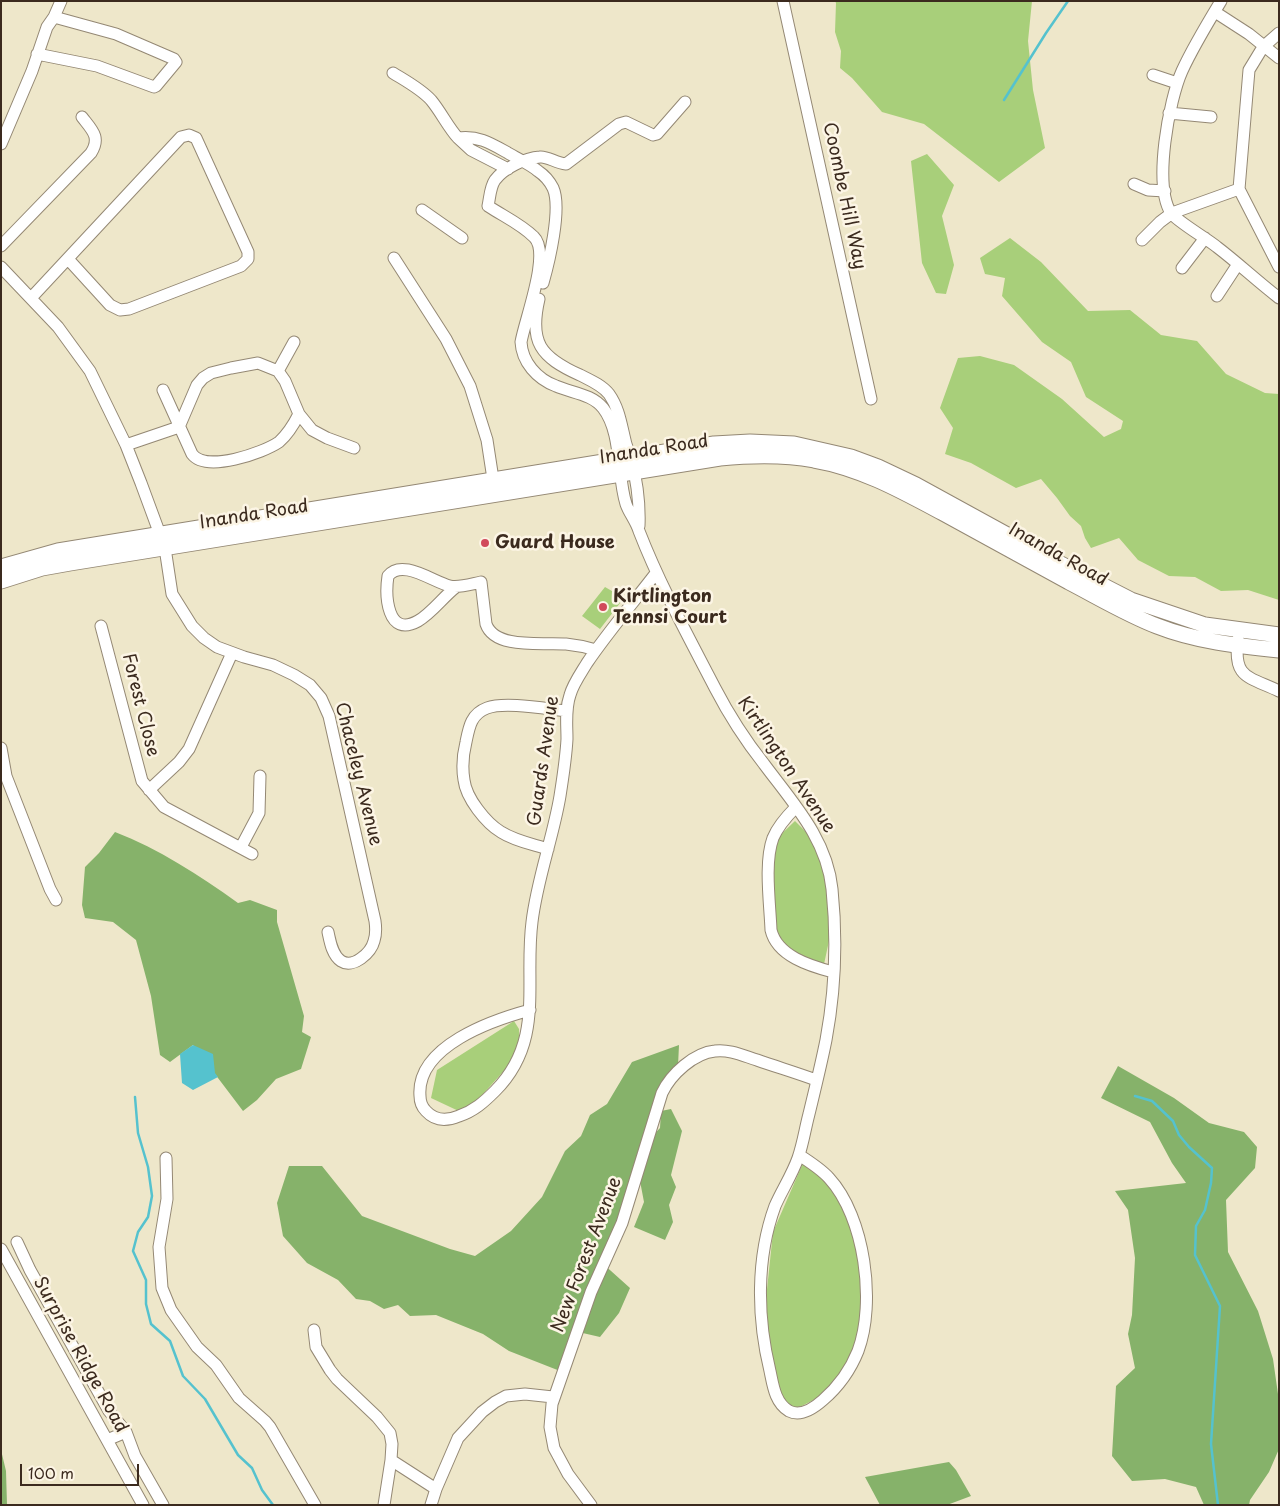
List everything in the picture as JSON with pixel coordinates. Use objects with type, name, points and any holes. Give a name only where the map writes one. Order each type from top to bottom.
[{"type":"main road","name":"Inanda Road","points":[[1,566],[58,551],[162,542],[626,466],[714,444],[750,442],[794,444],[851,457],[878,467],[916,485],[1051,559],[1131,600],[1205,624],[1279,635]]},
{"type":"main road","name":"Inanda Road","points":[[1,581],[42,568],[162,542],[493,479],[744,456],[793,456],[841,466],[896,488],[1133,616],[1158,626],[1185,635],[1237,645],[1279,650]]},
{"type":"street","points":[[1,144],[32,71],[47,27],[61,1]]},
{"type":"street","name":"Coombe Hill Way","points":[[784,1],[871,399]]},
{"type":"street","points":[[1278,296],[1172,214],[1165,191],[1164,156],[1170,113],[1177,83],[1215,5],[1263,47],[1279,58]]},
{"type":"street","points":[[37,54],[97,66],[154,87],[176,62],[116,34],[54,17]]},
{"type":"street","points":[[1279,33],[1263,47],[1249,70],[1239,189],[1279,267]]},
{"type":"street","points":[[393,73],[424,93],[453,132],[471,150],[508,169]]},
{"type":"street","points":[[1153,74],[1177,83]]},
{"type":"street","points":[[626,466],[604,409],[594,399],[552,385],[535,372],[522,354],[521,342],[540,264],[540,249],[535,238],[488,206],[491,189],[496,179],[508,169],[540,156],[566,164],[620,124],[626,122],[649,134],[657,134],[685,102]]},
{"type":"street","points":[[1170,113],[1211,117]]},
{"type":"street","points":[[1,246],[91,153],[96,142],[94,133],[82,117]]},
{"type":"street","points":[[458,138],[469,136],[480,139],[538,170],[554,190],[555,221],[552,247],[534,319],[535,333],[540,346],[554,361],[607,391],[615,403],[626,466]]},
{"type":"street","points":[[31,298],[68,258],[182,137],[196,138],[248,252],[248,260],[241,266],[129,309],[120,310],[110,305],[68,258]]},
{"type":"street","points":[[1134,184],[1148,190],[1165,191]]},
{"type":"street","points":[[1142,240],[1160,222],[1172,214],[1239,189]]},
{"type":"street","points":[[422,210],[462,238]]},
{"type":"street","points":[[1182,268],[1205,238]]},
{"type":"street","points":[[394,258],[446,339],[470,386],[487,440],[493,479]]},
{"type":"street","points":[[1217,296],[1238,264]]},
{"type":"street","name":"Chaceley Avenue","points":[[1,267],[58,327],[90,371],[126,445],[148,498],[162,542],[172,594],[184,616],[204,638],[232,653],[273,664],[302,679],[321,698],[328,716],[375,921],[376,933],[373,945],[368,953],[360,959],[348,962],[337,957],[328,932]]},
{"type":"street","points":[[278,371],[294,342]]},
{"type":"street","points":[[126,445],[179,427],[198,385],[207,375],[254,363],[262,364],[278,371],[285,381],[299,414],[308,426],[319,434],[354,448]]},
{"type":"street","points":[[164,390],[192,454],[203,462],[224,461],[262,451],[278,442],[294,424],[299,414]]},
{"type":"street","name":"Kirtlington Avenue","points":[[626,466],[640,502],[639,528],[656,573],[727,710],[762,763],[818,839],[829,870],[834,912],[830,1012],[799,1155],[781,1192],[771,1220],[764,1253],[761,1289],[762,1326],[775,1390],[782,1406],[790,1412],[796,1413],[806,1411],[817,1405],[835,1388],[845,1375],[859,1348],[866,1312],[864,1264],[854,1222],[846,1202],[829,1178],[812,1163],[799,1155]]},
{"type":"street","points":[[456,587],[424,616],[412,623],[397,623],[389,612],[388,576],[396,571],[410,571],[456,587],[481,582],[486,624],[487,628],[494,634],[513,642],[567,644],[596,650]]},
{"type":"street","name":"Guards Avenue","points":[[530,1010],[500,1018],[478,1027],[442,1052],[431,1063],[423,1076],[420,1093],[425,1110],[442,1120],[454,1118],[479,1106],[505,1080],[516,1062],[526,1034],[530,1010],[532,922],[535,899],[560,798],[564,770],[567,710],[571,692],[596,650],[656,573]]},
{"type":"street","name":"Forest Close","points":[[102,626],[140,778],[159,802],[169,810],[252,854]]},
{"type":"street","points":[[1238,629],[1236,657],[1240,670],[1253,679],[1279,691]]},
{"type":"street","points":[[149,790],[179,762],[189,749],[232,653]]},
{"type":"street","points":[[548,849],[517,840],[502,833],[486,819],[464,784],[464,749],[471,722],[477,714],[488,708],[504,706],[567,710]]},
{"type":"street","points":[[1,748],[6,776],[56,900]]},
{"type":"street","points":[[241,847],[259,813],[260,776]]},
{"type":"street","points":[[796,807],[780,825],[770,849],[772,937],[777,944],[794,958],[833,972]]},
{"type":"street","name":"New Forest Avenue","points":[[591,1505],[556,1454],[550,1427],[553,1397],[591,1292],[622,1223],[658,1105],[667,1083],[688,1063],[708,1052],[717,1050],[734,1053],[816,1080]]},
{"type":"street","points":[[166,1158],[167,1199],[159,1247],[162,1288],[170,1310],[196,1347],[209,1358],[239,1398],[270,1427],[315,1505]]},
{"type":"street","points":[[18,1242],[30,1270],[109,1411],[126,1432],[135,1456],[163,1505]]},
{"type":"street","name":"Surprise Ridge Road","points":[[1,1249],[143,1505]]},
{"type":"street","points":[[314,1330],[316,1347],[326,1365],[337,1379],[377,1417],[390,1433],[392,1440],[391,1460],[384,1505]]},
{"type":"street","points":[[431,1505],[458,1438],[489,1407],[506,1396],[519,1394],[553,1397]]},
{"type":"street","points":[[107,1440],[126,1432]]},
{"type":"street","points":[[391,1460],[436,1489]]},
{"type":"green space","points":[[835,1],[1032,1],[1028,41],[1033,90],[1045,148],[999,182],[924,124],[882,112],[852,78],[840,68],[841,51],[835,32]]},
{"type":"green space","points":[[927,154],[954,185],[942,216],[954,265],[946,294],[936,293],[922,263],[911,161]]},
{"type":"green space","points":[[1010,238],[1041,262],[1088,311],[1130,310],[1161,335],[1197,341],[1226,374],[1265,393],[1279,394],[1279,600],[1248,590],[1221,591],[1195,577],[1169,576],[1138,560],[1119,538],[1091,548],[1081,526],[1070,516],[1041,479],[1016,488],[971,463],[945,454],[953,428],[940,408],[958,358],[980,356],[1014,365],[1062,399],[1104,437],[1121,429],[1123,421],[1086,397],[1071,362],[1042,342],[1002,296],[1005,278],[985,274],[980,258]]},
{"type":"green space","name":"Kirtlington Tennsi Court","points":[[605,587],[624,598],[600,629],[582,616]]},
{"type":"green space","points":[[795,821],[822,848],[834,917],[823,969],[772,937],[772,843]]},
{"type":"green space","points":[[115,832],[147,846],[178,863],[238,903],[250,900],[277,910],[277,922],[304,1016],[302,1032],[311,1037],[301,1069],[276,1079],[257,1100],[243,1111],[193,1045],[170,1062],[160,1055],[151,996],[136,940],[113,922],[85,918],[82,905],[85,867],[99,853]]},
{"type":"green space","points":[[514,1021],[519,1029],[520,1053],[465,1114],[431,1098],[437,1070]]},
{"type":"green space","points":[[679,1045],[678,1066],[659,1089],[622,1223],[601,1262],[630,1288],[619,1313],[600,1337],[574,1331],[560,1371],[509,1351],[483,1334],[436,1315],[410,1316],[398,1305],[384,1309],[370,1301],[356,1299],[338,1280],[307,1263],[283,1236],[277,1203],[289,1166],[322,1166],[362,1216],[450,1249],[475,1256],[511,1231],[542,1197],[565,1151],[581,1136],[590,1115],[607,1104],[632,1062]]},
{"type":"green space","points":[[1118,1066],[1174,1098],[1209,1123],[1244,1132],[1257,1147],[1255,1168],[1226,1200],[1228,1252],[1258,1311],[1273,1359],[1279,1401],[1279,1449],[1269,1472],[1250,1500],[1249,1505],[1204,1505],[1196,1487],[1165,1479],[1132,1481],[1112,1456],[1116,1386],[1135,1368],[1128,1334],[1132,1315],[1135,1258],[1128,1210],[1115,1191],[1186,1183],[1172,1163],[1150,1122],[1101,1098]]},
{"type":"green space","points":[[671,1109],[682,1131],[671,1175],[676,1187],[669,1205],[673,1222],[665,1240],[634,1227],[644,1202],[640,1181],[648,1141],[660,1128],[661,1111]]},
{"type":"green space","points":[[803,1163],[827,1182],[847,1206],[862,1256],[866,1313],[855,1347],[842,1374],[819,1397],[798,1408],[782,1405],[770,1354],[766,1299],[773,1232]]},
{"type":"green space","points":[[1,1450],[6,1471],[7,1505],[1,1505]]},
{"type":"green space","points":[[949,1462],[956,1470],[971,1496],[947,1505],[880,1505],[865,1477]]},
{"type":"water","points":[[193,1045],[213,1054],[215,1073],[218,1077],[193,1090],[182,1083],[180,1054]]},
{"type":"waterway","points":[[1004,100],[1068,1]]},
{"type":"waterway","points":[[1135,1096],[1152,1101],[1173,1121],[1179,1135],[1189,1147],[1212,1168],[1205,1210],[1196,1226],[1195,1255],[1220,1306],[1211,1444],[1218,1505]]},
{"type":"waterway","points":[[135,1097],[138,1133],[148,1167],[152,1196],[148,1217],[138,1232],[133,1251],[146,1280],[146,1304],[151,1324],[170,1341],[183,1376],[205,1399],[238,1455],[252,1468],[262,1490],[273,1505]]},
{"type":"place","name":"Guard House","points":[[485,543]]},
{"type":"place","name":"Kirtlington Tennsi Court","points":[[603,607]]}]
